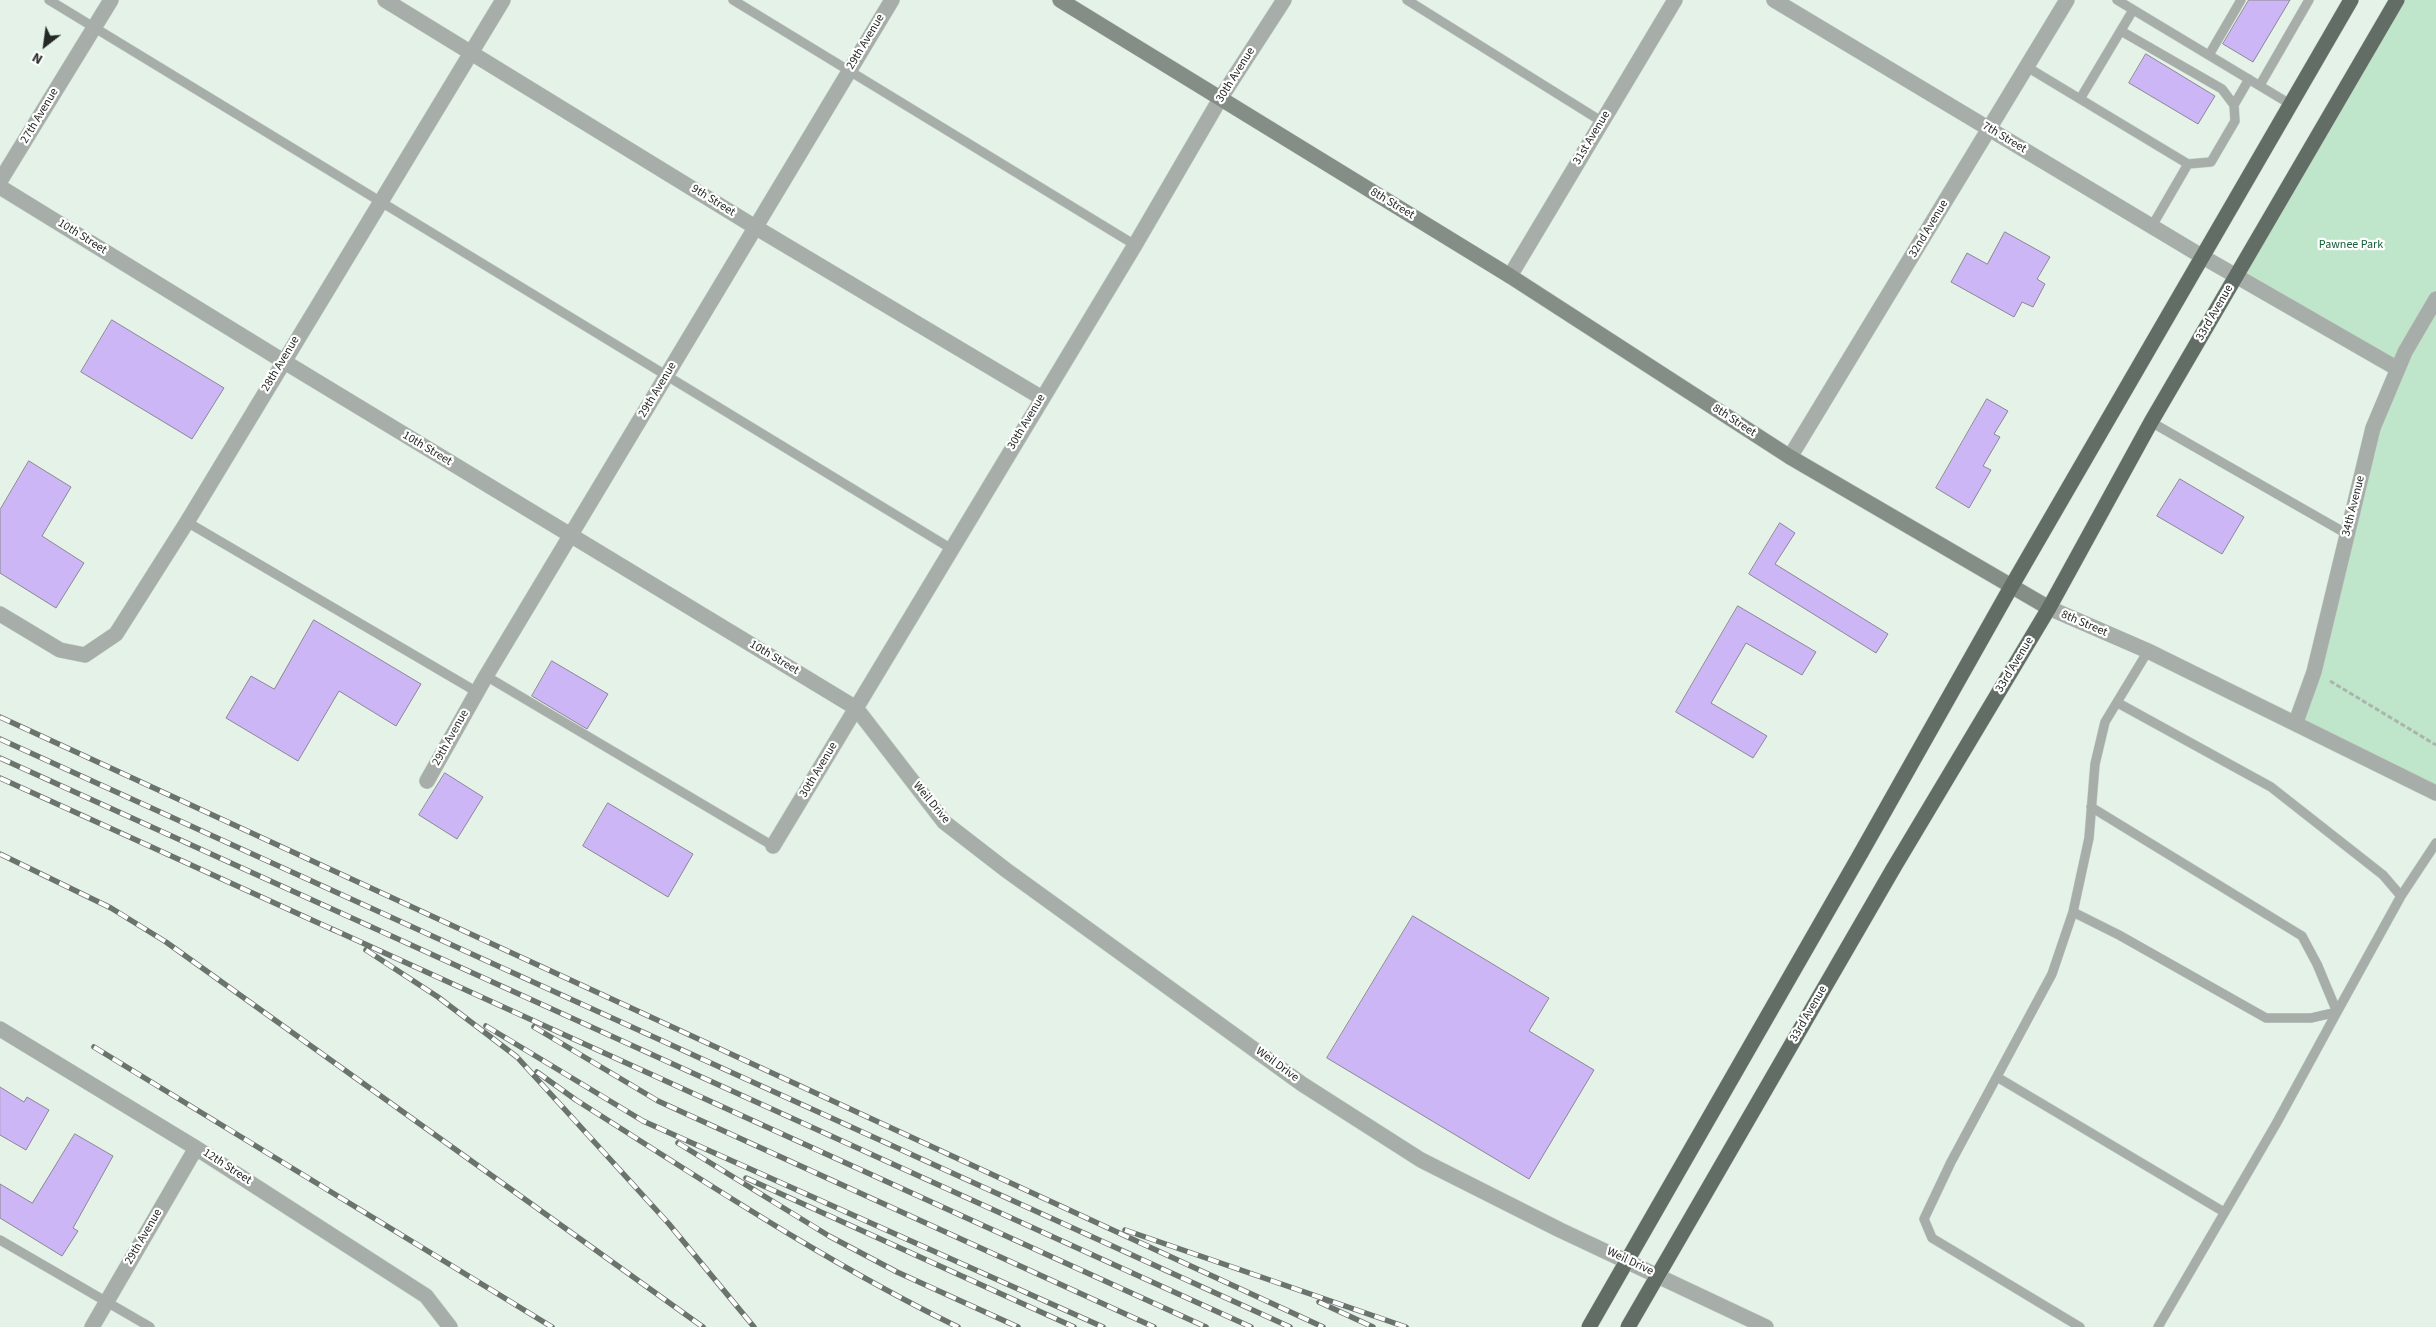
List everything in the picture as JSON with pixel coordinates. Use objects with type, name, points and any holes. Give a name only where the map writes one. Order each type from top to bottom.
[{"type":"highway","points":[[1589,1327],[2011,587],[2351,0]]},
{"type":"highway","name":"33rd Avenue","points":[[1628,1327],[1893,869],[2049,608],[2151,422],[2397,0]]},
{"type":"main road","name":"8th Street","points":[[1060,0],[1510,276],[1790,457],[2049,608]]},
{"type":"street","name":"27th Avenue","points":[[0,181],[111,0]]},
{"type":"street","name":"9th Street","points":[[386,0],[755,227],[1042,398]]},
{"type":"street","name":"28th Avenue","points":[[0,614],[60,650],[85,655],[116,634],[187,522],[380,200],[503,0]]},
{"type":"street","name":"29th Avenue","points":[[427,781],[486,676],[892,0]]},
{"type":"street","name":"30th Avenue","points":[[773,846],[950,548],[1135,244],[1220,99],[1284,0]]},
{"type":"street","name":"31st Avenue","points":[[1510,276],[1675,0]]},
{"type":"street","name":"7th Street","points":[[1774,0],[2203,257],[2398,369]]},
{"type":"street","name":"32nd Avenue","points":[[1790,457],[2067,0]]},
{"type":"street","name":"10th Street","points":[[0,187],[570,536],[856,708]]},
{"type":"street","name":"34th Avenue","points":[[2296,722],[2314,672],[2373,428],[2405,352],[2436,299]]},
{"type":"street","name":"8th Street","points":[[2049,608],[2148,651],[2296,722],[2436,793]]},
{"type":"street","name":"Weil Drive","points":[[856,708],[944,822],[1006,870],[1302,1084],[1421,1160],[1560,1230],[1766,1327]]},
{"type":"street","name":"12th Street","points":[[0,1029],[196,1148],[426,1296],[447,1322]]},
{"type":"street","name":"29th Avenue","points":[[92,1327],[196,1148]]},
{"type":"lane","points":[[49,0],[950,548]]},
{"type":"lane","points":[[733,0],[1135,244]]},
{"type":"lane","points":[[1407,0],[1602,121]]},
{"type":"lane","points":[[2117,0],[2290,104]]},
{"type":"lane","points":[[2209,55],[2241,0]]},
{"type":"lane","points":[[2260,85],[2309,0]]},
{"type":"lane","points":[[2080,99],[2133,10]]},
{"type":"lane","points":[[2027,67],[2188,164],[2211,162],[2235,121],[2234,105],[2222,89],[2121,31]]},
{"type":"lane","points":[[2234,105],[2249,79]]},
{"type":"lane","points":[[2152,226],[2188,164]]},
{"type":"lane","points":[[2151,422],[2347,534]]},
{"type":"lane","points":[[187,522],[477,692]]},
{"type":"lane","points":[[2080,1327],[1932,1238],[1924,1219],[1951,1162],[2052,974],[2073,912],[2089,838],[2095,764],[2105,722],[2148,651]]},
{"type":"lane","points":[[486,676],[773,846]]},
{"type":"lane","points":[[2118,703],[2271,787],[2383,875],[2401,896]]},
{"type":"lane","points":[[2091,807],[2302,936],[2317,964],[2337,1012]]},
{"type":"lane","points":[[2158,1327],[2401,896],[2436,843]]},
{"type":"lane","points":[[2073,912],[2119,935],[2266,1018],[2311,1018],[2337,1012]]},
{"type":"lane","points":[[1997,1078],[2224,1212]]},
{"type":"lane","points":[[0,1240],[150,1327]]},
{"type":"path","points":[[2314,672],[2436,745]]},
{"type":"green space","name":"Pawnee Park","points":[[2396,0],[2436,0],[2436,793],[2296,722],[2373,428],[2398,369],[2236,276]]},
{"type":"building","points":[[2249,0],[2290,0],[2253,62],[2223,44]]},
{"type":"building","points":[[2146,54],[2215,96],[2198,124],[2129,83]]},
{"type":"building","points":[[2005,232],[2050,257],[2037,279],[2045,284],[2033,307],[2022,302],[2014,317],[1951,282],[1967,253],[1987,264]]},
{"type":"building","points":[[112,320],[224,388],[192,439],[81,372]]},
{"type":"building","points":[[1987,399],[2008,411],[1994,434],[2000,437],[1983,466],[1991,470],[1969,508],[1936,488]]},
{"type":"building","points":[[29,461],[71,487],[42,536],[84,563],[56,608],[0,573],[0,510]]},
{"type":"building","points":[[2180,479],[2244,517],[2222,554],[2157,516]]},
{"type":"building","points":[[1780,523],[1795,533],[1775,564],[1888,634],[1876,653],[1749,574]]},
{"type":"building","points":[[1738,606],[1816,652],[1802,675],[1746,643],[1711,703],[1767,736],[1753,758],[1676,712]]},
{"type":"building","points":[[314,620],[421,684],[396,726],[339,691],[298,761],[226,718],[251,676],[274,689]]},
{"type":"building","points":[[552,661],[608,694],[587,729],[532,696]]},
{"type":"building","points":[[445,773],[483,797],[457,839],[419,815]]},
{"type":"building","points":[[608,803],[693,854],[668,897],[583,846]]},
{"type":"building","points":[[1413,916],[1549,998],[1529,1031],[1594,1070],[1529,1179],[1327,1058]]},
{"type":"building","points":[[0,1087],[24,1102],[27,1097],[49,1110],[26,1150],[0,1135]]},
{"type":"building","points":[[75,1134],[113,1156],[73,1228],[78,1231],[62,1256],[0,1218],[0,1184],[32,1203]]},
{"type":"railway","points":[[0,717],[1323,1327]]},
{"type":"railway","points":[[0,739],[1290,1327]]},
{"type":"railway","points":[[0,758],[1251,1327]]},
{"type":"railway","points":[[0,778],[336,931]]},
{"type":"railway","points":[[0,854],[111,908],[166,942],[703,1327]]},
{"type":"railway","points":[[332,929],[1206,1327]]},
{"type":"railway","points":[[366,950],[438,997],[517,1057],[669,1224],[754,1327]]},
{"type":"railway","points":[[486,1026],[643,1121],[1103,1327]]},
{"type":"railway","points":[[534,1027],[658,1101],[1154,1327]]},
{"type":"railway","points":[[94,1047],[552,1327]]},
{"type":"railway","points":[[537,1072],[576,1100],[764,1219],[860,1275],[958,1327]]},
{"type":"railway","points":[[678,1143],[829,1236],[897,1272],[1018,1327]]},
{"type":"railway","points":[[746,1178],[1074,1327]]},
{"type":"railway","points":[[1125,1230],[1406,1327]]},
{"type":"railway","points":[[1319,1302],[1373,1327]]}]
